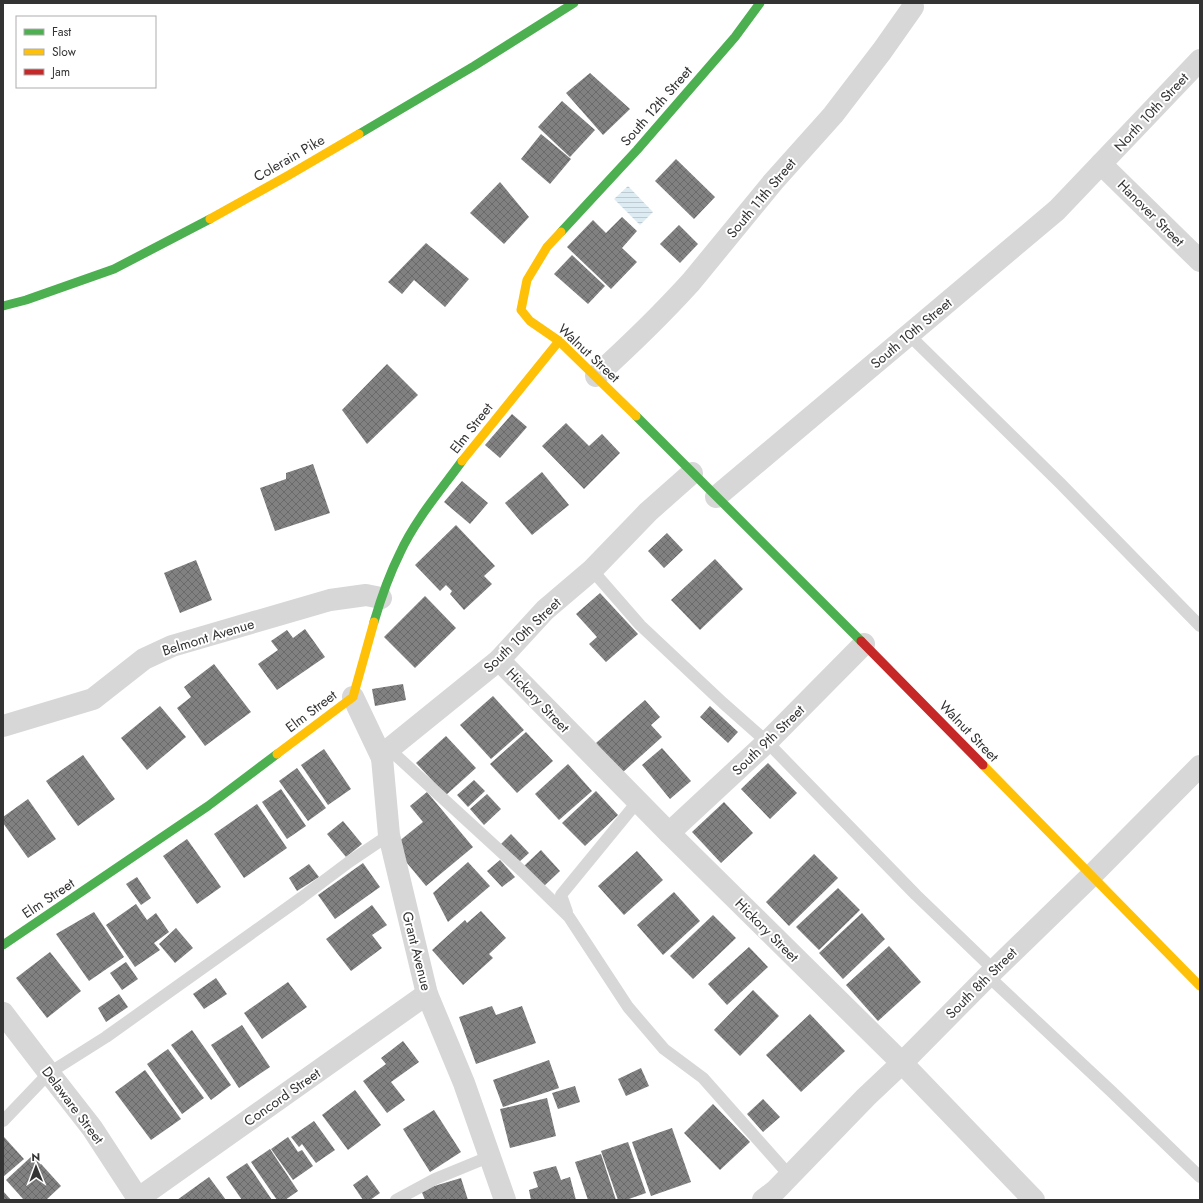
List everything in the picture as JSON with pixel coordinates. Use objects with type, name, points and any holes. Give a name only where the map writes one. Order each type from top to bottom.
[{"type":"street","name":"Colerain Pike","points":[[3,306],[26,300],[114,269],[196,227],[323,155],[474,66],[574,3]]},
{"type":"street","name":"South 12th Street","points":[[568,223],[637,150],[735,37],[760,3]]},
{"type":"street","name":"South 11th Street","points":[[596,376],[621,353],[691,282],[773,182],[833,115],[882,51],[913,7]]},
{"type":"street","name":"North 10th Street","points":[[1102,164],[1200,60]]},
{"type":"street","name":"Hanover Street","points":[[1102,164],[1200,262]]},
{"type":"street","name":"South 10th Street","points":[[716,497],[1057,210],[1102,164]]},
{"type":"street","name":"Walnut Street","points":[[568,223],[547,247],[527,280],[521,310],[530,322],[559,341],[596,376],[864,644],[1200,986]]},
{"type":"street","name":"Elm Street","points":[[3,944],[197,814],[353,697],[381,598],[400,552],[424,512],[465,458],[559,341]]},
{"type":"street","name":"South 10th Street","points":[[386,753],[429,716],[499,660],[544,610],[592,570],[648,512],[692,473]]},
{"type":"street","name":"Belmont Avenue","points":[[3,726],[94,699],[144,659],[172,646],[330,600],[366,595],[381,598]]},
{"type":"street","name":"South 9th Street","points":[[669,833],[767,742],[864,644]]},
{"type":"street","name":"Hickory Street","points":[[499,660],[669,833],[902,1063],[1034,1200]]},
{"type":"street","name":"Grant Avenue","points":[[353,697],[386,753],[389,835],[427,994],[464,1083],[505,1200]]},
{"type":"street","name":"South 8th Street","points":[[763,1200],[776,1190],[866,1097],[902,1063],[991,973],[1092,876],[1153,812],[1200,766]]},
{"type":"street","name":"Concord Street","points":[[138,1200],[427,994]]},
{"type":"street","name":"Delaware Street","points":[[3,1013],[92,1128],[138,1200]]},
{"type":"lane","points":[[908,335],[1060,483],[1200,626]]},
{"type":"lane","points":[[592,570],[640,625],[767,742],[991,973],[1200,1177]]},
{"type":"lane","points":[[386,753],[522,871],[569,917],[628,1007],[664,1049],[703,1078],[790,1176]]},
{"type":"lane","points":[[569,917],[561,895],[638,801]]},
{"type":"lane","points":[[3,1121],[49,1073],[106,1037],[349,862],[389,835]]},
{"type":"lane","points":[[396,1200],[435,1179],[490,1156]]},
{"type":"shaded area","points":[[628,186],[653,212],[640,225],[614,199]]},
{"type":"building","points":[[590,73],[630,109],[603,135],[566,93]]},
{"type":"building","points":[[562,101],[595,130],[570,157],[538,127]]},
{"type":"building","points":[[541,134],[571,159],[550,184],[521,159]]},
{"type":"building","points":[[676,159],[715,197],[694,219],[655,181]]},
{"type":"building","points":[[500,182],[529,217],[504,244],[470,213]]},
{"type":"building","points":[[622,217],[637,231],[622,248],[637,262],[611,289],[567,247],[593,220],[606,233]]},
{"type":"building","points":[[679,225],[698,244],[680,263],[660,244]]},
{"type":"building","points":[[426,243],[469,279],[445,307],[414,280],[402,294],[388,282]]},
{"type":"building","points":[[572,255],[605,286],[588,304],[554,274]]},
{"type":"building","points":[[387,364],[418,395],[367,444],[342,410]]},
{"type":"building","points":[[512,414],[527,427],[500,458],[485,445]]},
{"type":"building","points":[[566,423],[589,446],[602,434],[620,453],[584,489],[542,446]]},
{"type":"building","points":[[313,464],[330,513],[275,531],[260,488],[286,479],[286,473]]},
{"type":"building","points":[[542,472],[569,505],[532,535],[505,503]]},
{"type":"building","points":[[462,481],[488,503],[470,524],[444,502]]},
{"type":"building","points":[[456,525],[495,566],[484,576],[492,584],[464,610],[450,594],[452,591],[446,585],[440,591],[415,565]]},
{"type":"building","points":[[667,533],[683,550],[664,568],[648,551]]},
{"type":"building","points":[[715,559],[743,589],[700,630],[671,600]]},
{"type":"building","points":[[196,560],[212,600],[180,613],[164,573]]},
{"type":"building","points":[[600,593],[638,634],[606,662],[589,644],[597,637],[576,614]]},
{"type":"building","points":[[425,596],[456,628],[415,668],[384,637]]},
{"type":"building","points":[[305,629],[325,657],[277,690],[258,664],[278,650],[271,641],[287,630],[293,638]]},
{"type":"building","points":[[214,664],[251,712],[205,746],[177,708],[191,697],[184,687]]},
{"type":"building","points":[[403,684],[406,700],[375,706],[372,689]]},
{"type":"building","points":[[493,696],[524,730],[491,759],[460,725]]},
{"type":"building","points":[[645,700],[660,717],[651,725],[662,737],[622,773],[596,743]]},
{"type":"building","points":[[160,706],[186,737],[147,770],[121,738]]},
{"type":"building","points":[[710,706],[738,732],[728,743],[700,717]]},
{"type":"building","points":[[526,732],[553,761],[517,793],[490,764]]},
{"type":"building","points":[[446,736],[476,768],[446,795],[416,763]]},
{"type":"building","points":[[662,748],[691,781],[670,799],[642,765]]},
{"type":"building","points":[[324,749],[351,789],[328,805],[301,765]]},
{"type":"building","points":[[83,755],[115,799],[78,826],[46,781]]},
{"type":"building","points":[[768,763],[797,793],[770,819],[741,789]]},
{"type":"building","points":[[568,764],[592,791],[559,820],[535,794]]},
{"type":"building","points":[[297,768],[326,808],[308,821],[279,781]]},
{"type":"building","points":[[474,780],[485,791],[468,807],[457,795]]},
{"type":"building","points":[[281,789],[306,826],[287,839],[262,802]]},
{"type":"building","points":[[596,791],[618,815],[585,846],[562,823]]},
{"type":"building","points":[[427,792],[473,847],[426,886],[393,846],[423,822],[410,806]]},
{"type":"building","points":[[487,794],[501,809],[484,825],[470,809]]},
{"type":"building","points":[[28,799],[56,839],[28,858],[3,823],[3,817]]},
{"type":"building","points":[[724,802],[753,833],[721,863],[692,832]]},
{"type":"building","points":[[257,804],[287,848],[244,878],[214,834]]},
{"type":"building","points":[[343,821],[362,844],[346,857],[327,834]]},
{"type":"building","points":[[511,834],[529,853],[518,863],[501,844]]},
{"type":"building","points":[[187,839],[221,887],[197,904],[163,856]]},
{"type":"building","points":[[541,850],[560,871],[543,887],[524,866]]},
{"type":"building","points":[[637,851],[663,880],[624,915],[598,886]]},
{"type":"building","points":[[814,854],[838,878],[789,926],[766,902]]},
{"type":"building","points":[[500,860],[515,877],[502,887],[487,871]]},
{"type":"building","points":[[468,862],[490,886],[448,922],[433,893]]},
{"type":"building","points":[[363,863],[380,887],[335,919],[318,895]]},
{"type":"building","points":[[309,864],[319,877],[297,891],[289,878]]},
{"type":"building","points":[[137,877],[151,898],[141,905],[126,884]]},
{"type":"building","points":[[838,888],[860,910],[819,950],[796,927]]},
{"type":"building","points":[[674,892],[700,921],[663,955],[637,925]]},
{"type":"building","points":[[136,904],[147,920],[156,913],[169,932],[154,943],[160,950],[135,967],[106,925]]},
{"type":"building","points":[[372,905],[387,925],[372,935],[382,948],[351,971],[326,939]]},
{"type":"building","points":[[481,911],[506,938],[489,954],[493,958],[463,985],[432,950],[465,920],[467,923]]},
{"type":"building","points":[[94,912],[124,957],[89,981],[56,934]]},
{"type":"building","points":[[862,913],[885,939],[843,979],[819,953]]},
{"type":"building","points":[[713,915],[736,938],[693,979],[670,956]]},
{"type":"building","points":[[176,928],[193,948],[175,963],[159,944]]},
{"type":"building","points":[[889,946],[921,982],[878,1021],[846,985]]},
{"type":"building","points":[[749,947],[768,967],[727,1005],[708,984]]},
{"type":"building","points":[[50,952],[81,991],[47,1018],[16,978]]},
{"type":"building","points":[[126,962],[138,979],[122,990],[110,973]]},
{"type":"building","points":[[216,978],[227,994],[204,1009],[193,994]]},
{"type":"building","points":[[288,982],[307,1007],[262,1039],[244,1013]]},
{"type":"building","points":[[753,990],[779,1016],[740,1056],[714,1030]]},
{"type":"building","points":[[119,994],[128,1007],[106,1022],[98,1008]]},
{"type":"building","points":[[492,1006],[496,1015],[522,1006],[536,1043],[476,1064],[459,1017]]},
{"type":"building","points":[[810,1014],[845,1051],[801,1092],[766,1055]]},
{"type":"building","points":[[242,1025],[270,1067],[239,1088],[211,1045]]},
{"type":"building","points":[[192,1030],[231,1085],[211,1100],[171,1045]]},
{"type":"building","points":[[403,1041],[419,1062],[391,1082],[405,1100],[387,1113],[363,1081],[386,1064],[381,1058]]},
{"type":"building","points":[[168,1049],[204,1098],[182,1114],[147,1064]]},
{"type":"building","points":[[549,1060],[559,1088],[503,1107],[493,1080]]},
{"type":"building","points":[[641,1068],[649,1086],[626,1096],[618,1079]]},
{"type":"building","points":[[145,1070],[181,1119],[151,1140],[115,1092]]},
{"type":"building","points":[[575,1086],[580,1102],[558,1109],[552,1093]]},
{"type":"building","points":[[355,1090],[381,1125],[348,1150],[322,1115]]},
{"type":"building","points":[[547,1098],[556,1136],[510,1148],[500,1109]]},
{"type":"building","points":[[763,1099],[780,1117],[763,1132],[747,1114]]},
{"type":"building","points":[[713,1104],[750,1142],[720,1170],[684,1133]]},
{"type":"building","points":[[434,1110],[461,1152],[430,1172],[403,1129]]},
{"type":"building","points":[[314,1121],[335,1150],[316,1163],[302,1144],[299,1147],[291,1137]]},
{"type":"building","points":[[672,1128],[691,1182],[651,1196],[632,1142]]},
{"type":"building","points":[[4,1137],[24,1159],[3,1177],[3,1138]]},
{"type":"building","points":[[288,1137],[298,1152],[302,1150],[313,1166],[293,1180],[271,1149]]},
{"type":"building","points":[[628,1142],[646,1193],[626,1200],[618,1200],[601,1151]]},
{"type":"building","points":[[270,1149],[298,1191],[285,1200],[277,1200],[251,1162]]},
{"type":"building","points":[[601,1154],[616,1200],[588,1200],[575,1162]]},
{"type":"building","points":[[33,1155],[61,1186],[46,1200],[24,1200],[6,1180]]},
{"type":"building","points":[[247,1163],[272,1200],[242,1200],[226,1177]]},
{"type":"building","points":[[556,1166],[561,1180],[570,1177],[576,1200],[531,1200],[529,1190],[538,1187],[533,1172]]},
{"type":"building","points":[[367,1175],[380,1193],[370,1200],[363,1200],[353,1185]]},
{"type":"building","points":[[209,1177],[226,1200],[177,1200]]},
{"type":"building","points":[[461,1178],[468,1200],[425,1200],[421,1190]]},
{"type":"building","points":[[3,1191],[11,1200],[3,1200]]},
{"type":"traffic: fast","points":[[359,134],[474,66],[574,3]]},
{"type":"traffic: fast","points":[[561,232],[637,150],[735,37],[760,3]]},
{"type":"traffic: fast","points":[[3,306],[26,300],[114,269],[210,219]]},
{"type":"traffic: fast","points":[[636,416],[861,641]]},
{"type":"traffic: fast","points":[[374,622],[382,595],[406,541],[429,506],[462,461]]},
{"type":"traffic: fast","points":[[3,945],[208,806],[277,754]]},
{"type":"traffic: slow","points":[[210,219],[359,134]]},
{"type":"traffic: slow","points":[[561,232],[547,247],[527,280],[521,310],[530,321],[559,341],[636,416]]},
{"type":"traffic: slow","points":[[462,461],[559,341]]},
{"type":"traffic: slow","points":[[277,754],[353,697],[374,622]]},
{"type":"traffic: slow","points":[[983,765],[1200,986]]},
{"type":"traffic: jam","points":[[861,641],[983,765]]}]
